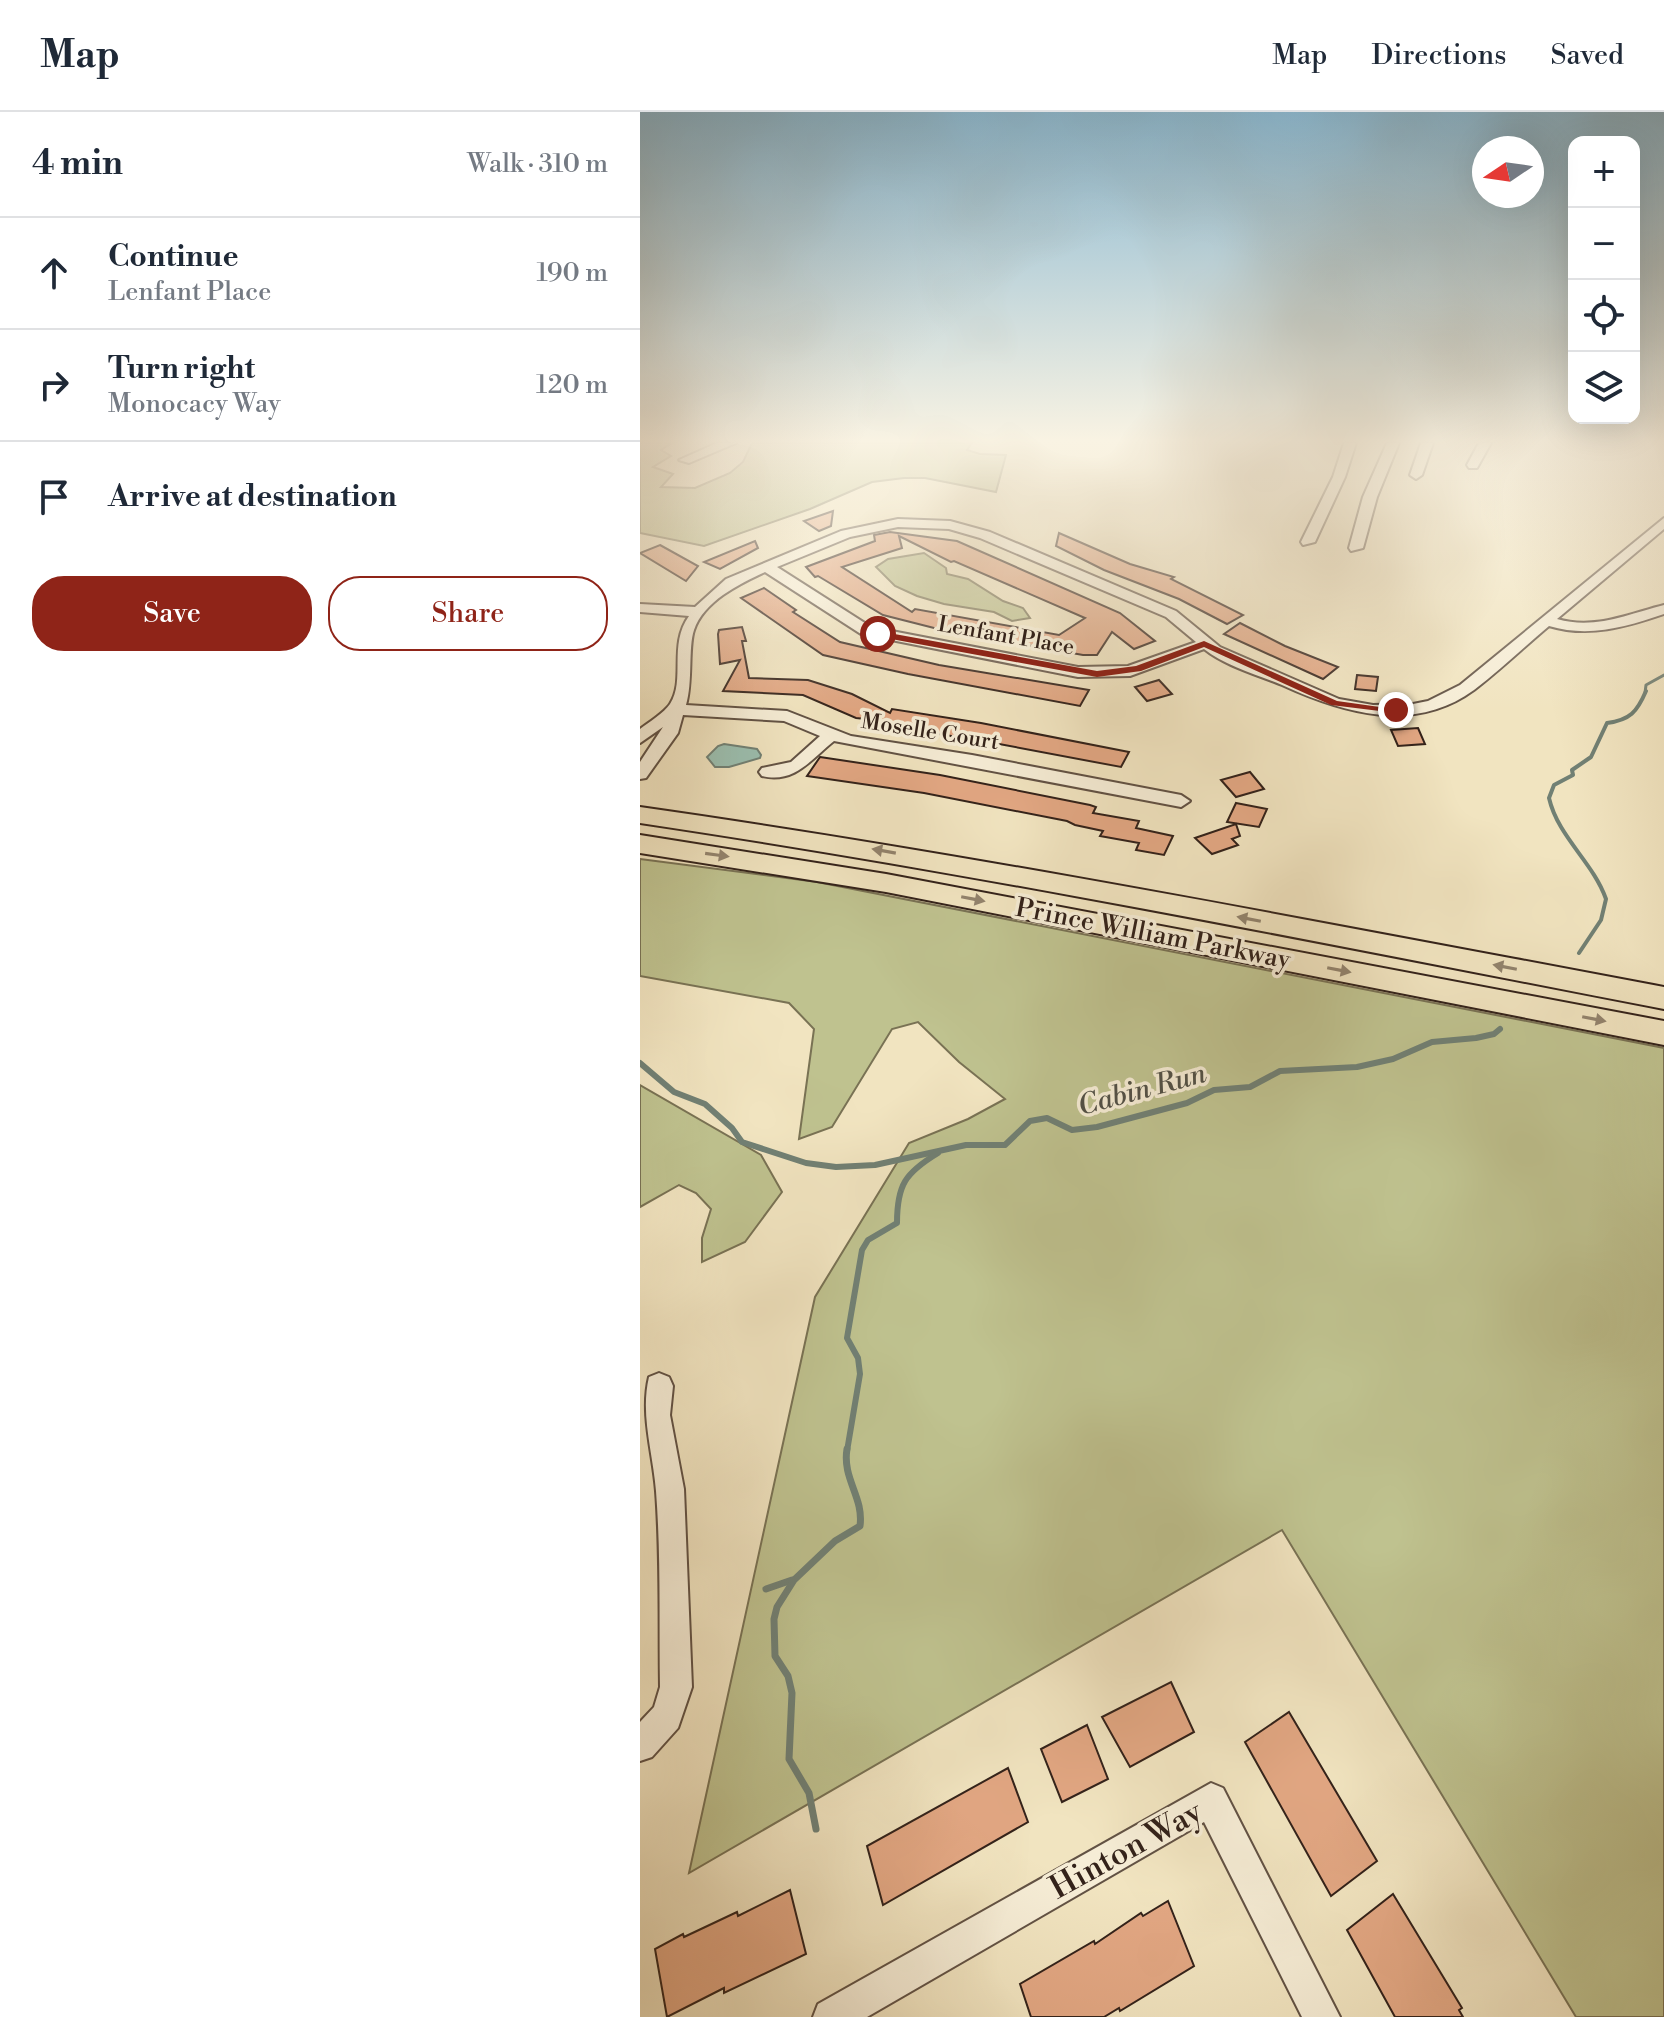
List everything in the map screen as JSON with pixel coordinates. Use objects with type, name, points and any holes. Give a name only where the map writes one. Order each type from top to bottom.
[{"type":"highway","name":"Prince William Parkway","points":[[640,815],[841,844],[990,870],[1664,998]]},
{"type":"highway","name":"Prince William Parkway","points":[[640,844],[886,883],[1664,1033]]},
{"type":"street","points":[[640,774],[670,733],[674,709],[683,687],[684,639],[696,612],[731,582],[857,532]]},
{"type":"street","points":[[974,532],[1171,614],[1204,644],[1229,658],[1335,703],[1396,710],[1433,705],[1453,697],[1652,532]]},
{"type":"street","points":[[1308,542],[1313,532]]},
{"type":"street","points":[[1356,548],[1360,532]]},
{"type":"street","name":"Lenfant Place","points":[[766,566],[866,631],[1078,672],[1130,671],[1204,644]]},
{"type":"street","points":[[640,608],[696,612]]},
{"type":"street","points":[[1546,621],[1574,629],[1601,629],[1664,609]]},
{"type":"street","points":[[640,738],[674,709]]},
{"type":"street","name":"Moselle Court","points":[[674,709],[787,716],[806,722],[830,736],[1181,801]]},
{"type":"street","points":[[776,769],[798,767],[817,745],[830,736]]},
{"type":"street","points":[[640,1745],[667,1717],[676,1687],[670,1489],[656,1415],[659,1386]]},
{"type":"street","name":"Hinton Way","points":[[831,2017],[1211,1800],[1322,2017]]},
{"type":"green space","points":[[640,532],[744,532],[704,546]]},
{"type":"green space","points":[[924,553],[946,568],[947,574],[968,579],[1003,601],[1023,608],[1030,618],[1012,621],[994,612],[917,596],[895,586],[876,567],[888,559]]},
{"type":"green space","points":[[640,859],[817,882],[1664,1048],[1664,2017],[1576,2017],[1282,1530],[689,1873],[815,1297],[909,1143],[968,1119],[1005,1099],[959,1062],[918,1022],[892,1029],[832,1127],[799,1139],[814,1029],[789,1003],[640,976]]},
{"type":"green space","points":[[640,1085],[761,1155],[782,1192],[745,1242],[702,1262],[702,1238],[711,1209],[696,1193],[679,1185],[640,1207]]},
{"type":"shaded area","points":[[724,744],[757,749],[760,758],[729,767],[715,767],[707,757]]},
{"type":"building","points":[[890,532],[957,541],[1120,613],[1155,641],[1134,649],[1112,632],[1097,655],[1083,655],[942,630],[883,615],[815,577],[806,567],[875,541],[874,535]],"holes":[[[899,536],[954,561],[1085,618],[1059,635],[915,609],[912,612],[842,567],[902,548]]]},
{"type":"building","points":[[1059,533],[1130,564],[1174,577],[1171,579],[1243,615],[1227,624],[1179,599],[1104,570],[1056,546]]},
{"type":"building","points":[[755,541],[758,548],[720,569],[704,562]]},
{"type":"building","points":[[660,545],[698,566],[686,581],[640,553]]},
{"type":"building","points":[[764,588],[796,610],[793,612],[840,642],[939,665],[1089,690],[1080,706],[823,655],[741,598]]},
{"type":"building","points":[[1240,623],[1285,646],[1338,667],[1323,679],[1224,634]]},
{"type":"building","points":[[742,627],[749,678],[808,680],[852,694],[890,713],[892,709],[981,723],[1129,752],[1121,767],[882,725],[885,721],[856,718],[803,695],[723,691],[740,660],[720,664],[719,630]]},
{"type":"building","points":[[1357,675],[1378,677],[1376,691],[1355,689]]},
{"type":"building","points":[[1159,680],[1172,694],[1147,701],[1135,687]]},
{"type":"building","points":[[1418,728],[1425,744],[1398,746],[1391,730]]},
{"type":"building","points":[[820,757],[940,775],[1090,805],[1096,807],[1093,813],[1139,821],[1136,828],[1173,836],[1164,855],[1136,850],[1139,843],[1100,836],[1103,831],[1067,821],[924,793],[807,776]]},
{"type":"building","points":[[1250,772],[1264,789],[1236,797],[1221,780]]},
{"type":"building","points":[[1236,803],[1267,809],[1259,827],[1227,822]]},
{"type":"building","points":[[1236,824],[1240,836],[1232,839],[1238,845],[1212,854],[1195,838]]},
{"type":"building","points":[[1171,1682],[1194,1732],[1130,1767],[1102,1717]]},
{"type":"building","points":[[1289,1712],[1377,1861],[1331,1896],[1245,1742]]},
{"type":"building","points":[[1087,1725],[1108,1779],[1062,1802],[1041,1749]]},
{"type":"building","points":[[1008,1768],[1028,1822],[883,1905],[867,1846]]},
{"type":"building","points":[[790,1890],[806,1954],[724,1993],[724,1988],[667,2017],[655,1949],[737,1912],[738,1916]]},
{"type":"building","points":[[1393,1894],[1462,2008],[1459,2010],[1463,2017],[1395,2017],[1347,1930]]},
{"type":"building","points":[[1168,1901],[1194,1966],[1120,2011],[1119,2008],[1104,2017],[1031,2017],[1020,1984],[1094,1941],[1095,1944],[1141,1913],[1143,1916]]},
{"type":"waterway","name":"Cabin Run","points":[[1645,693],[1646,685],[1664,675]]},
{"type":"waterway","name":"Cabin Run","points":[[1579,953],[1601,920],[1606,899],[1593,873],[1560,825],[1549,798],[1554,785],[1573,775],[1572,770],[1591,757],[1607,723],[1632,714],[1645,693]]},
{"type":"waterway","name":"Cabin Run","points":[[640,1063],[674,1092],[705,1104],[732,1128],[742,1142],[806,1163],[836,1167],[875,1165],[966,1145],[1005,1145],[1030,1121],[1047,1118],[1072,1130],[1097,1127],[1187,1103],[1214,1090],[1250,1087],[1280,1071],[1357,1067],[1393,1059],[1432,1042],[1476,1038],[1494,1034],[1500,1029]]},
{"type":"waterway","points":[[847,1451],[860,1374],[858,1358],[847,1338],[862,1250],[868,1240],[897,1223],[899,1199],[905,1181],[938,1153]]},
{"type":"waterway","points":[[816,1829],[809,1793],[789,1759],[792,1693],[788,1676],[775,1656],[774,1619],[777,1607],[794,1580],[835,1541],[860,1526],[859,1506],[847,1470],[847,1449]]},
{"type":"waterway","points":[[766,1589],[792,1580]]},
{"type":"route","points":[[878,634],[1097,674],[1138,669],[1204,644],[1319,698],[1358,708],[1396,710]]}]
